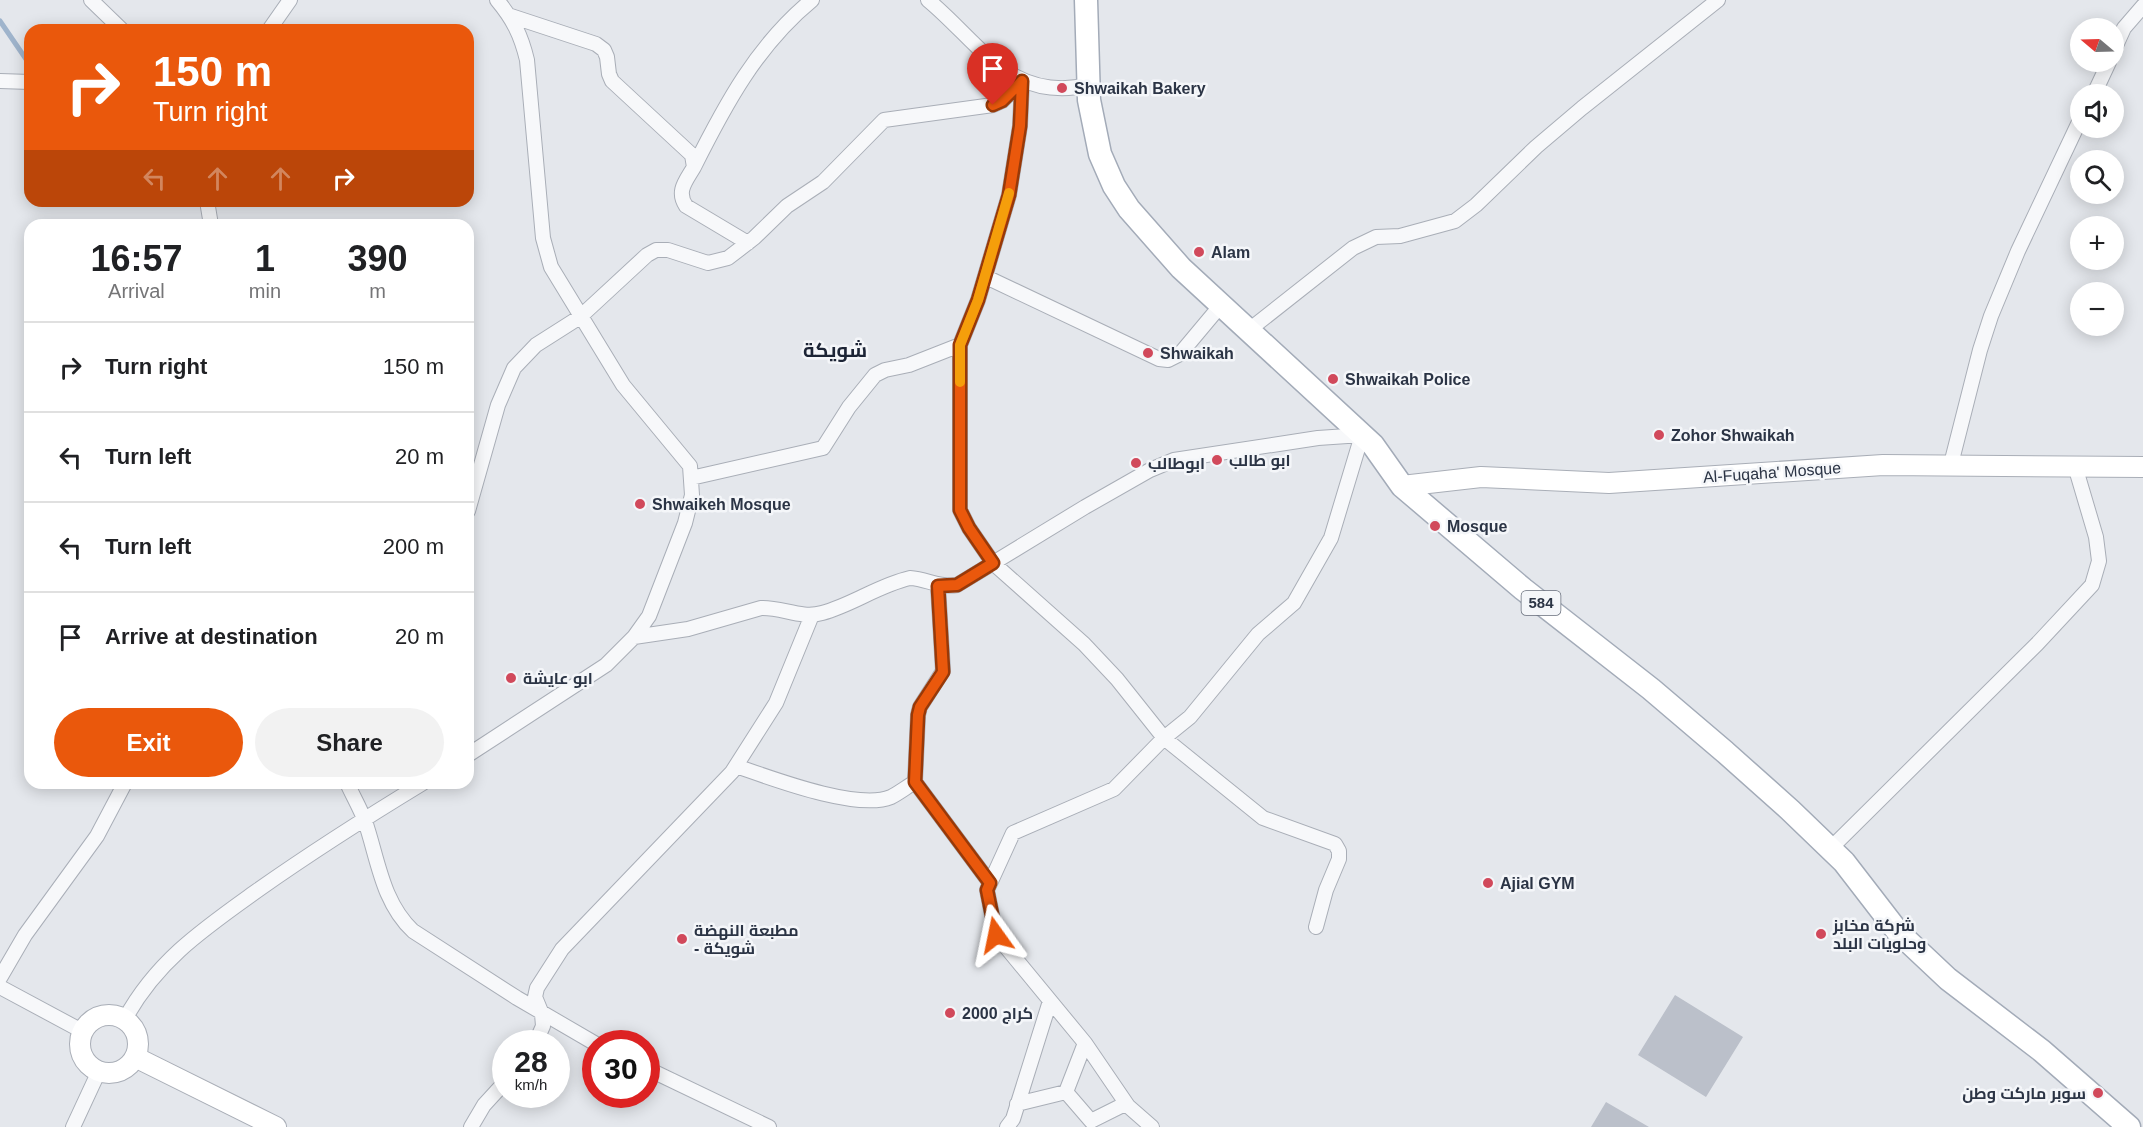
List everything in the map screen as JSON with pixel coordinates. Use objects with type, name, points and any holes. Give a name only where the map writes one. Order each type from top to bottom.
[{"type":"main road","name":"584","points":[[1090,5],[1089,85],[1096,141],[1114,186],[1142,226],[1181,268],[1373,445],[1402,486],[1523,589],[1651,689],[1725,752],[1844,862],[1898,932],[1948,979],[2042,1051],[2129,1127]]},
{"type":"street","points":[[91,0],[116,24]]},
{"type":"street","points":[[273,24],[290,0]]},
{"type":"street","points":[[474,751],[606,665],[634,638],[649,616],[685,523],[692,495],[690,466],[623,385],[551,267],[543,238],[527,60],[521,37],[511,16],[496,0]]},
{"type":"street","points":[[748,243],[686,206],[681,198],[682,187],[746,72],[777,33],[812,0]]},
{"type":"street","points":[[928,0],[996,66],[1022,81],[1049,88],[1089,85]]},
{"type":"street","points":[[1249,330],[1353,248],[1376,237],[1400,236],[1455,221],[1476,205],[1536,147],[1718,0]]},
{"type":"street","points":[[2124,28],[2143,6]]},
{"type":"street","points":[[511,16],[596,44],[604,50],[612,81],[692,155],[694,167]]},
{"type":"street","points":[[0,81],[24,82]]},
{"type":"street","points":[[474,490],[498,405],[513,368],[536,345],[580,317],[647,255],[656,250],[668,250],[708,263],[728,258],[748,243],[787,206],[824,182],[884,120],[993,105],[1002,101],[1022,81]]},
{"type":"street","points":[[1022,81],[1020,126],[1013,172],[1000,229],[986,277],[960,345],[960,510],[969,528],[993,563],[1084,644],[1117,678],[1164,738],[1263,818],[1335,844],[1339,851],[1339,859],[1326,890],[1316,927]]},
{"type":"street","points":[[1951,464],[1991,316],[2008,272],[2071,138]]},
{"type":"street","points":[[986,277],[1159,359],[1167,360],[1180,354],[1221,305]]},
{"type":"street","points":[[691,478],[823,448],[849,407],[875,375],[885,370],[909,365],[960,345]]},
{"type":"street","points":[[634,638],[688,629],[761,608],[773,607],[800,615],[822,613],[910,578],[921,579],[938,586],[957,585],[1084,507],[1150,470],[1174,460],[1318,438],[1362,435],[1331,538],[1294,603],[1258,634],[1190,717],[1164,738],[1114,789],[1013,833],[987,890],[996,935],[1085,1043],[1128,1106],[1152,1127]]},
{"type":"street","name":"Al-Fuqaha' Mosque","points":[[1402,486],[1481,477],[1609,483],[1872,465],[2143,467]]},
{"type":"street","points":[[1830,849],[2037,644],[2092,585],[2099,561],[2097,545],[2075,466]]},
{"type":"street","points":[[938,586],[943,672],[920,707],[915,782],[990,883]]},
{"type":"street","points":[[541,1030],[542,1014],[535,997],[537,988],[562,950],[628,883],[736,766],[776,703],[812,615]]},
{"type":"street","points":[[736,766],[778,781],[863,800],[891,797],[915,782]]},
{"type":"street","points":[[0,978],[25,935],[97,836],[122,789]]},
{"type":"street","points":[[350,789],[364,819],[390,901],[412,931],[542,1014],[582,1036]]},
{"type":"street","points":[[125,1019],[148,981],[214,921],[324,844],[413,789]]},
{"type":"street","points":[[0,987],[82,1031]]},
{"type":"street","points":[[1007,1127],[1013,1119],[1050,1001]]},
{"type":"street","points":[[115,1015],[125,1019],[132,1026],[138,1041],[135,1057],[126,1067],[117,1072],[99,1071],[89,1065],[81,1051],[82,1031],[97,1017],[115,1015]]},
{"type":"street","points":[[1066,1092],[1085,1043]]},
{"type":"street","points":[[135,1057],[276,1127]]},
{"type":"street","points":[[73,1127],[99,1071]]},
{"type":"street","points":[[660,1075],[769,1127]]},
{"type":"street","points":[[1017,1104],[1066,1092]]},
{"type":"street","points":[[1066,1092],[1091,1121],[1121,1106],[1128,1106]]},
{"type":"street","points":[[471,1127],[492,1096]]},
{"type":"building","points":[[1675,995],[1743,1037],[1706,1097],[1638,1055]]},
{"type":"building","points":[[1606,1102],[1649,1127],[1591,1127]]},
{"type":"waterway","points":[[0,21],[24,56]]},
{"type":"slow traffic","points":[[960,382],[960,345],[978,300],[1009,193]]},
{"type":"place","name":"Shwaikah Bakery","points":[[1062,88]]},
{"type":"place","name":"Alam","points":[[1199,252]]},
{"type":"place","name":"Shwaikah","points":[[1148,353]]},
{"type":"place","name":"Shwaikah Police","points":[[1333,379]]},
{"type":"place","name":"Zohor Shwaikah","points":[[1659,435]]},
{"type":"place","name":"ابو طالب","points":[[1217,460]]},
{"type":"place","name":"ابوطالب","points":[[1136,463]]},
{"type":"place","name":"Shwaikeh Mosque","points":[[640,504]]},
{"type":"place","name":"Mosque","points":[[1435,526]]},
{"type":"place","name":"ابو عايشة","points":[[511,678]]},
{"type":"place","name":"Ajial GYM","points":[[1488,883]]},
{"type":"place","name":"شركة مخابز وحلويات البلد","points":[[1821,934]]},
{"type":"place","name":"مطبعة النهضة - شويكة","points":[[682,939]]},
{"type":"place","name":"كراج 2000","points":[[950,1013]]},
{"type":"place","name":"سوبر ماركت وطن","points":[[2098,1093]]},
{"type":"district","name":"شويكة","points":[[835,350]]},
{"type":"route","points":[[993,105],[1002,101],[1022,81],[1020,126],[1009,195],[978,300],[960,345],[960,510],[969,528],[993,563],[957,585],[938,586],[943,672],[920,707],[915,782],[990,883],[987,890],[996,935]]}]
